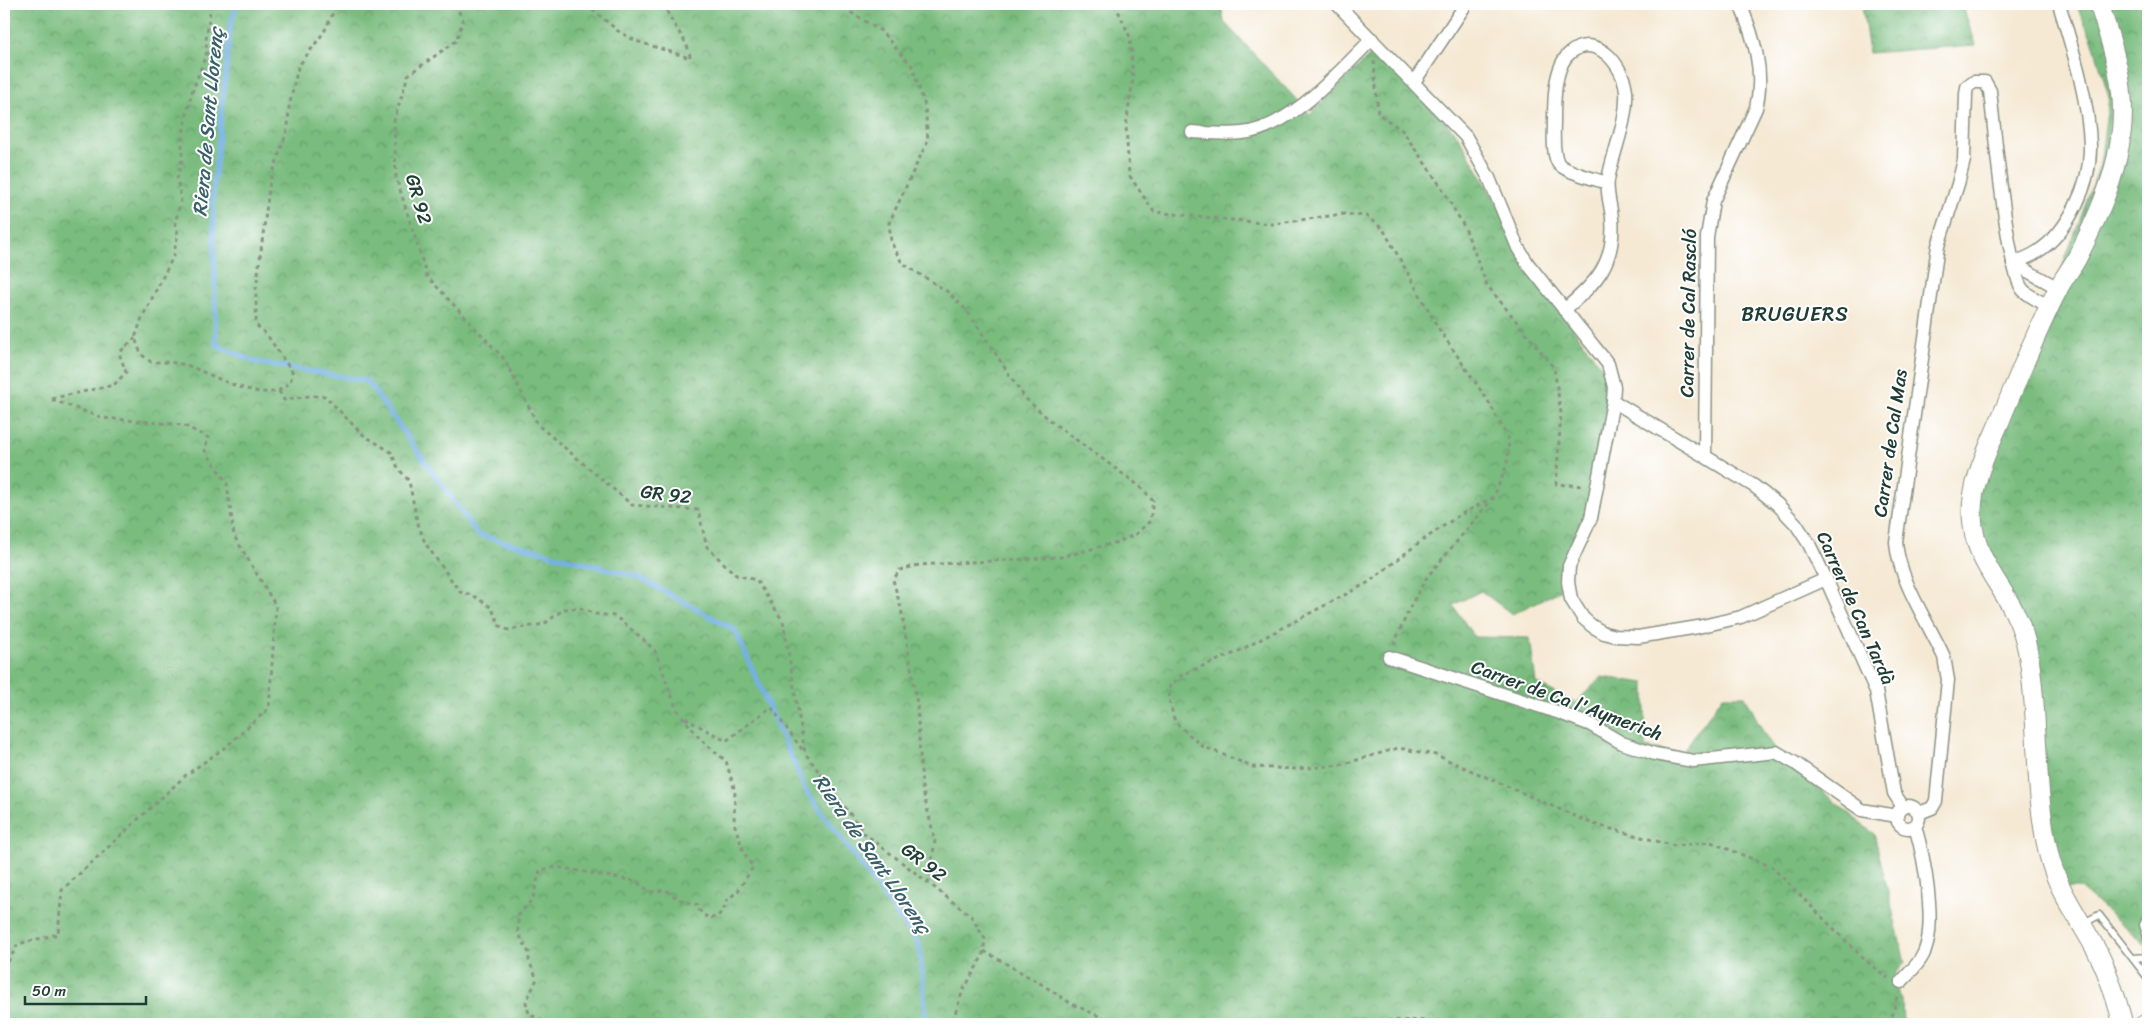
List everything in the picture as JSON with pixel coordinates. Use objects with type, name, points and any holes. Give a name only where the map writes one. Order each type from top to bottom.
[{"type":"main road","points":[[2062,280],[2068,260],[2106,178],[2114,141],[2114,92],[2108,53],[2091,4]]},
{"type":"main road","points":[[2099,4],[2115,52],[2122,91],[2122,140],[2113,177],[2078,257],[2062,280],[2049,306],[1985,457],[1974,488],[1972,514],[1974,531],[1987,570],[2013,607],[2024,636],[2032,681],[2042,810],[2049,856],[2065,898],[2107,975],[2122,1024]]},
{"type":"street","points":[[1337,4],[1466,137],[1489,178],[1523,256],[1608,364],[1614,387],[1613,401],[1597,487],[1591,518],[1569,566],[1568,582],[1571,599],[1576,608],[1592,626],[1604,633],[1616,636],[1638,636],[1698,627],[1732,619],[1767,606],[1826,579]]},
{"type":"street","points":[[1414,82],[1466,4]]},
{"type":"street","name":"Carrer de Cal Rascló","points":[[1705,456],[1707,237],[1710,216],[1713,201],[1756,108],[1760,93],[1758,61],[1750,26],[1740,4]]},
{"type":"street","points":[[2013,263],[2037,252],[2065,227],[2080,196],[2088,162],[2090,147],[2081,87],[2072,46],[2058,4]]},
{"type":"street","points":[[1192,132],[1242,133],[1263,128],[1300,106],[1372,39]]},
{"type":"street","points":[[1564,310],[1597,280],[1608,258],[1613,227],[1607,183],[1626,105],[1626,89],[1611,56],[1596,47],[1583,46],[1570,53],[1562,64],[1554,100],[1554,143],[1558,162],[1564,168],[1607,183]]},
{"type":"street","name":"Carrer de Cal Mas","points":[[1919,813],[1932,808],[1936,801],[1947,694],[1947,667],[1904,575],[1898,557],[1896,542],[1938,246],[1964,160],[1967,87],[1981,80],[1988,84],[2013,263]]},
{"type":"street","points":[[2013,263],[2062,280]]},
{"type":"street","points":[[2013,263],[2016,277],[2023,290],[2049,306]]},
{"type":"street","name":"Carrer de Can Tardà","points":[[1613,401],[1754,486],[1777,504],[1796,524],[1809,544],[1826,579],[1876,691],[1894,793],[1900,812]]},
{"type":"street","name":"Carrer de Ca l'Aymerich","points":[[1389,657],[1557,712],[1590,725],[1622,744],[1655,754],[1693,761],[1776,752],[1795,763],[1862,810],[1900,812]]},
{"type":"street","points":[[1912,807],[1919,813],[1920,820],[1911,829],[1904,828],[1898,822],[1900,812],[1912,807]]},
{"type":"street","points":[[1901,982],[1923,955],[1928,926],[1926,877],[1915,826]]},
{"type":"lane","points":[[2148,914],[2143,925],[2148,940]]},
{"type":"lane","points":[[2081,925],[2099,915],[2148,978]]},
{"type":"lane","points":[[2133,958],[2146,957],[2148,947]]},
{"type":"path","points":[[4,969],[18,944],[58,934],[62,890],[186,775],[227,746],[268,708],[276,606],[234,536],[227,483],[204,449],[209,438],[183,424],[103,418],[50,399],[114,385],[126,372],[119,353],[135,338],[142,318],[173,257],[178,234],[175,224],[181,199],[178,178],[182,160],[182,138],[191,96],[207,52],[206,40],[211,4]]},
{"type":"path","points":[[135,338],[141,354],[151,362],[171,361],[234,385],[260,391],[279,391],[291,383],[293,373],[267,335],[256,325],[256,289],[260,247],[266,217],[270,180],[288,128],[298,67],[324,32],[337,4]]},
{"type":"path","name":"GR 92","points":[[455,4],[463,20],[456,41],[408,75],[394,121],[396,176],[427,276],[505,360],[538,425],[632,505],[698,510],[707,547],[736,575],[756,580],[783,621],[805,752],[864,833],[971,916],[984,939],[984,951]]},
{"type":"path","points":[[586,4],[618,32],[690,58],[690,50],[668,16],[665,4]]},
{"type":"path","points":[[837,4],[881,31],[912,66],[925,106],[928,140],[889,223],[891,242],[902,263],[948,292],[968,312],[1025,398],[1052,422],[1142,488],[1153,501],[1150,521],[1136,534],[1118,542],[1061,557],[919,565],[900,570],[893,580],[901,608],[917,704],[922,787],[935,841],[928,883]]},
{"type":"path","points":[[1115,4],[1130,38],[1132,62],[1133,78],[1126,126],[1129,175],[1154,212],[1272,224],[1343,214],[1366,216],[1383,230],[1439,329],[1490,404],[1509,440],[1507,464],[1494,497],[1427,577],[1411,605],[1389,657]]},
{"type":"path","points":[[1372,39],[1378,114],[1402,130],[1442,188],[1465,228],[1487,285],[1554,368],[1561,412],[1556,484],[1597,487]]},
{"type":"path","points":[[279,391],[284,400],[309,396],[325,396],[362,434],[391,452],[398,468],[409,481],[417,521],[425,543],[460,592],[472,594],[491,608],[500,626],[508,630],[544,624],[564,609],[580,608],[595,614],[615,616],[644,640],[659,659],[673,701],[683,717],[700,740],[726,761],[735,791],[734,823],[742,847],[753,867],[738,891],[726,902],[718,916],[709,919],[699,910],[698,905],[678,899],[666,890],[650,892],[635,881],[556,867],[540,870],[533,898],[518,916],[518,932],[529,953],[529,962],[537,979],[526,1002],[529,1014],[548,1024]]},
{"type":"path","points":[[1494,497],[1458,516],[1416,545],[1369,582],[1233,654],[1183,674],[1170,686],[1169,700],[1175,722],[1202,746],[1253,766],[1296,770],[1340,765],[1398,748],[1436,755],[1593,824],[1675,846],[1711,842],[1772,867],[1864,959],[1891,980],[1901,982],[1890,1024]]},
{"type":"path","points":[[683,717],[726,741],[771,707],[805,752]]},
{"type":"path","points":[[954,1024],[954,1017],[962,993],[984,951],[1070,1003],[1116,1024]]},
{"type":"path","points":[[1300,1024],[1322,1020],[1409,1019],[1516,1021],[1527,1024]]},
{"type":"green space","points":[[4,4],[1221,4],[1224,22],[1310,114],[1375,50],[1457,134],[1553,301],[1605,372],[1607,394],[1597,487],[1563,560],[1560,591],[1512,614],[1481,591],[1453,605],[1474,637],[1530,638],[1536,683],[1575,703],[1602,677],[1645,683],[1645,747],[1681,754],[1723,696],[1745,696],[1766,737],[1781,758],[1874,834],[1905,962],[1891,980],[1902,999],[1903,1024],[4,1024]]},
{"type":"green space","points":[[1862,4],[1962,4],[1976,45],[1869,53]]},
{"type":"green space","points":[[2076,4],[2148,4],[2148,947],[2080,888],[2053,888],[2028,677],[2013,617],[1995,590],[1967,486],[2062,268],[2100,165],[2109,97],[2092,39]]},
{"type":"building","points":[[2147,1011],[2148,1024],[2135,1024],[2134,1020]]},
{"type":"waterway","name":"Riera de Sant Llorenç","points":[[237,4],[231,23],[213,193],[216,345],[255,362],[367,381],[478,535],[638,577],[735,630],[806,791],[919,944],[927,1024]]},
{"type":"district","name":"BRUGUERS","points":[[1795,314]]}]
